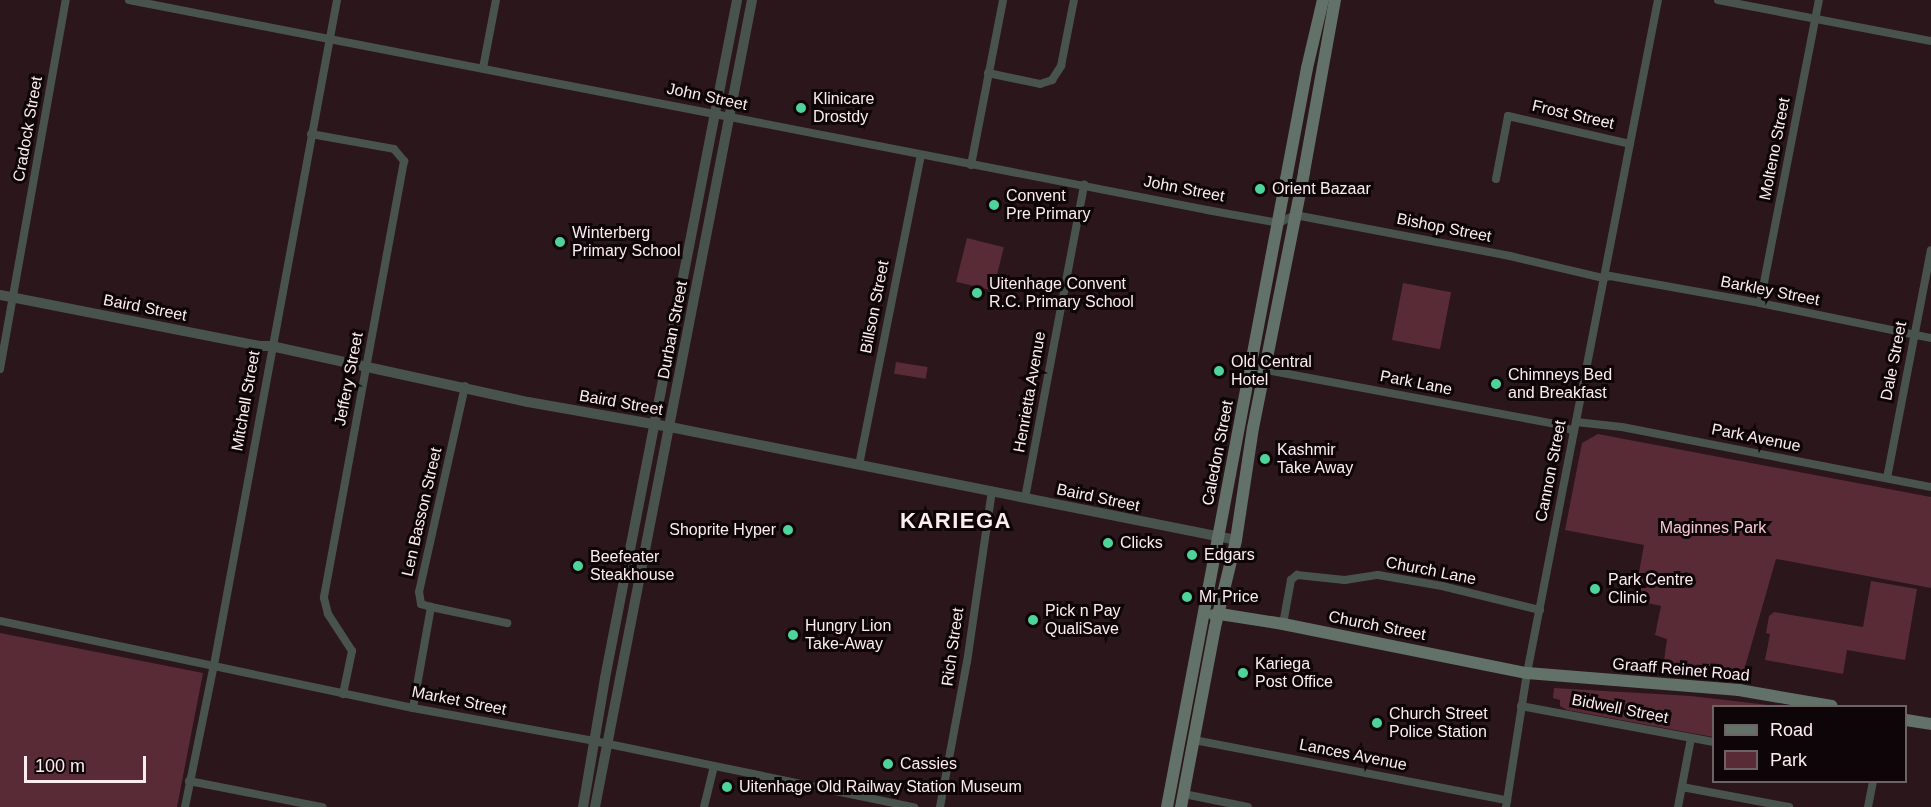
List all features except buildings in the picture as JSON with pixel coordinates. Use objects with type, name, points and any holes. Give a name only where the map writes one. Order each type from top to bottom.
[{"type":"main road","name":"Caledon Street","points":[[1167,807],[1323,0]]},
{"type":"main road","name":"Caledon Street","points":[[1182,801],[1215,627],[1220,614],[1236,540],[1264,370],[1335,0]]},
{"type":"main road","points":[[1201,625],[1209,617],[1220,614],[1207,596]]},
{"type":"main road","name":"Church Street","points":[[1220,614],[1282,624],[1527,673]]},
{"type":"main road","name":"Graaff Reinet Road","points":[[1527,673],[1738,690],[1826,705]]},
{"type":"main road","points":[[1907,720],[1931,724]]},
{"type":"street","name":"Cradock Street","points":[[0,369],[66,0]]},
{"type":"street","name":"John Street","points":[[129,0],[1279,223]]},
{"type":"street","name":"Mitchell Street","points":[[184,807],[214,665],[271,346],[337,0]]},
{"type":"street","points":[[483,68],[496,0]]},
{"type":"street","name":"Durban Street","points":[[583,807],[737,0]]},
{"type":"street","name":"Durban Street","points":[[596,807],[752,0]]},
{"type":"street","points":[[971,165],[987,73],[1003,0]]},
{"type":"street","points":[[987,73],[1040,84],[1052,80],[1061,66],[1074,0]]},
{"type":"street","name":"Cannon Street","points":[[1506,803],[1527,673],[1658,0]]},
{"type":"street","points":[[1719,0],[1931,41]]},
{"type":"street","name":"Molteno Street","points":[[1760,303],[1819,0]]},
{"type":"street","name":"Frost Street","points":[[1496,179],[1508,116],[1630,144]]},
{"type":"street","name":"Jeffery Street","points":[[311,134],[394,149],[404,159],[367,367],[343,480],[324,598],[328,614],[352,651],[343,694]]},
{"type":"street","name":"Billson Street","points":[[859,465],[921,155]]},
{"type":"street","name":"Henrietta Avenue","points":[[1025,498],[1084,185]]},
{"type":"street","points":[[1279,223],[1295,215]]},
{"type":"street","name":"Bishop Street","points":[[1295,215],[1510,256],[1603,278]]},
{"type":"street","name":"Dale Street","points":[[1887,478],[1931,250]]},
{"type":"street","name":"Barkley Street","points":[[1603,278],[1610,276],[1760,303],[1931,338]]},
{"type":"street","name":"Baird Street","points":[[0,295],[261,346],[271,346],[465,386],[528,402],[655,424],[1236,540]]},
{"type":"street","name":"Park Lane","points":[[1251,367],[1575,426]]},
{"type":"street","name":"Len Basson Street","points":[[431,607],[421,604],[419,592],[465,386]]},
{"type":"street","name":"Park Avenue","points":[[1575,426],[1622,427],[1931,487]]},
{"type":"street","name":"Rich Street","points":[[940,807],[967,662],[992,491]]},
{"type":"street","name":"Church Lane","points":[[1282,624],[1291,580],[1297,575],[1345,580],[1378,575],[1442,586],[1540,610]]},
{"type":"street","points":[[413,708],[431,607],[507,623]]},
{"type":"street","name":"Market Street","points":[[0,621],[343,694],[607,743],[914,807]]},
{"type":"street","name":"Bidwell Street","points":[[1521,705],[1712,742]]},
{"type":"street","points":[[1678,807],[1691,738]]},
{"type":"street","name":"Lances Avenue","points":[[1194,740],[1506,803]]},
{"type":"street","points":[[704,807],[714,766]]},
{"type":"street","points":[[189,781],[322,807]]},
{"type":"street","points":[[1868,807],[1873,783]]},
{"type":"street","points":[[1682,787],[1789,807]]},
{"type":"street","points":[[1182,801],[1248,807]]},
{"type":"green space","points":[[967,238],[1004,247],[993,291],[956,282]]},
{"type":"green space","points":[[1403,283],[1451,292],[1440,349],[1392,340]]},
{"type":"green space","points":[[896,362],[928,367],[926,379],[894,374]]},
{"type":"green space","name":"Maginnes Park","points":[[1598,434],[1931,497],[1931,588],[1776,559],[1743,674],[1663,668],[1667,639],[1655,635],[1661,606],[1634,600],[1644,545],[1565,530],[1582,443]]},
{"type":"green space","points":[[1871,581],[1917,589],[1905,660],[1847,650],[1843,674],[1765,660],[1770,634],[1766,633],[1769,616],[1774,612],[1863,627]]},
{"type":"green space","points":[[0,633],[203,673],[177,807],[0,807]]},
{"type":"green space","points":[[1554,688],[1691,696],[1768,705],[1712,705],[1712,737],[1567,710],[1560,706],[1560,700],[1553,698]]},
{"type":"place","name":"Klinicare Drostdy","points":[[801,108]]},
{"type":"place","name":"Orient Bazaar","points":[[1260,189]]},
{"type":"place","name":"Convent Pre Primary","points":[[994,205]]},
{"type":"place","name":"Winterberg Primary School","points":[[560,242]]},
{"type":"place","name":"Uitenhage Convent R.C. Primary School","points":[[977,293]]},
{"type":"place","name":"Old Central Hotel","points":[[1219,371]]},
{"type":"place","name":"Chimneys Bed and Breakfast","points":[[1496,384]]},
{"type":"place","name":"Kashmir Take Away","points":[[1265,459]]},
{"type":"place","name":"Shoprite Hyper","points":[[788,530]]},
{"type":"place","name":"Clicks","points":[[1108,543]]},
{"type":"place","name":"Edgars","points":[[1192,555]]},
{"type":"place","name":"Beefeater Steakhouse","points":[[578,566]]},
{"type":"place","name":"Park Centre Clinic","points":[[1595,589]]},
{"type":"place","name":"Mr Price","points":[[1187,597]]},
{"type":"place","name":"Pick n Pay QualiSave","points":[[1033,620]]},
{"type":"place","name":"Hungry Lion Take-Away","points":[[793,635]]},
{"type":"place","name":"Kariega Post Office","points":[[1243,673]]},
{"type":"place","name":"Church Street Police Station","points":[[1377,723]]},
{"type":"place","name":"Cassies","points":[[888,764]]},
{"type":"place","name":"Uitenhage Old Railway Station Museum","points":[[727,787]]},
{"type":"district","name":"KARIEGA","points":[[956,521]]}]
